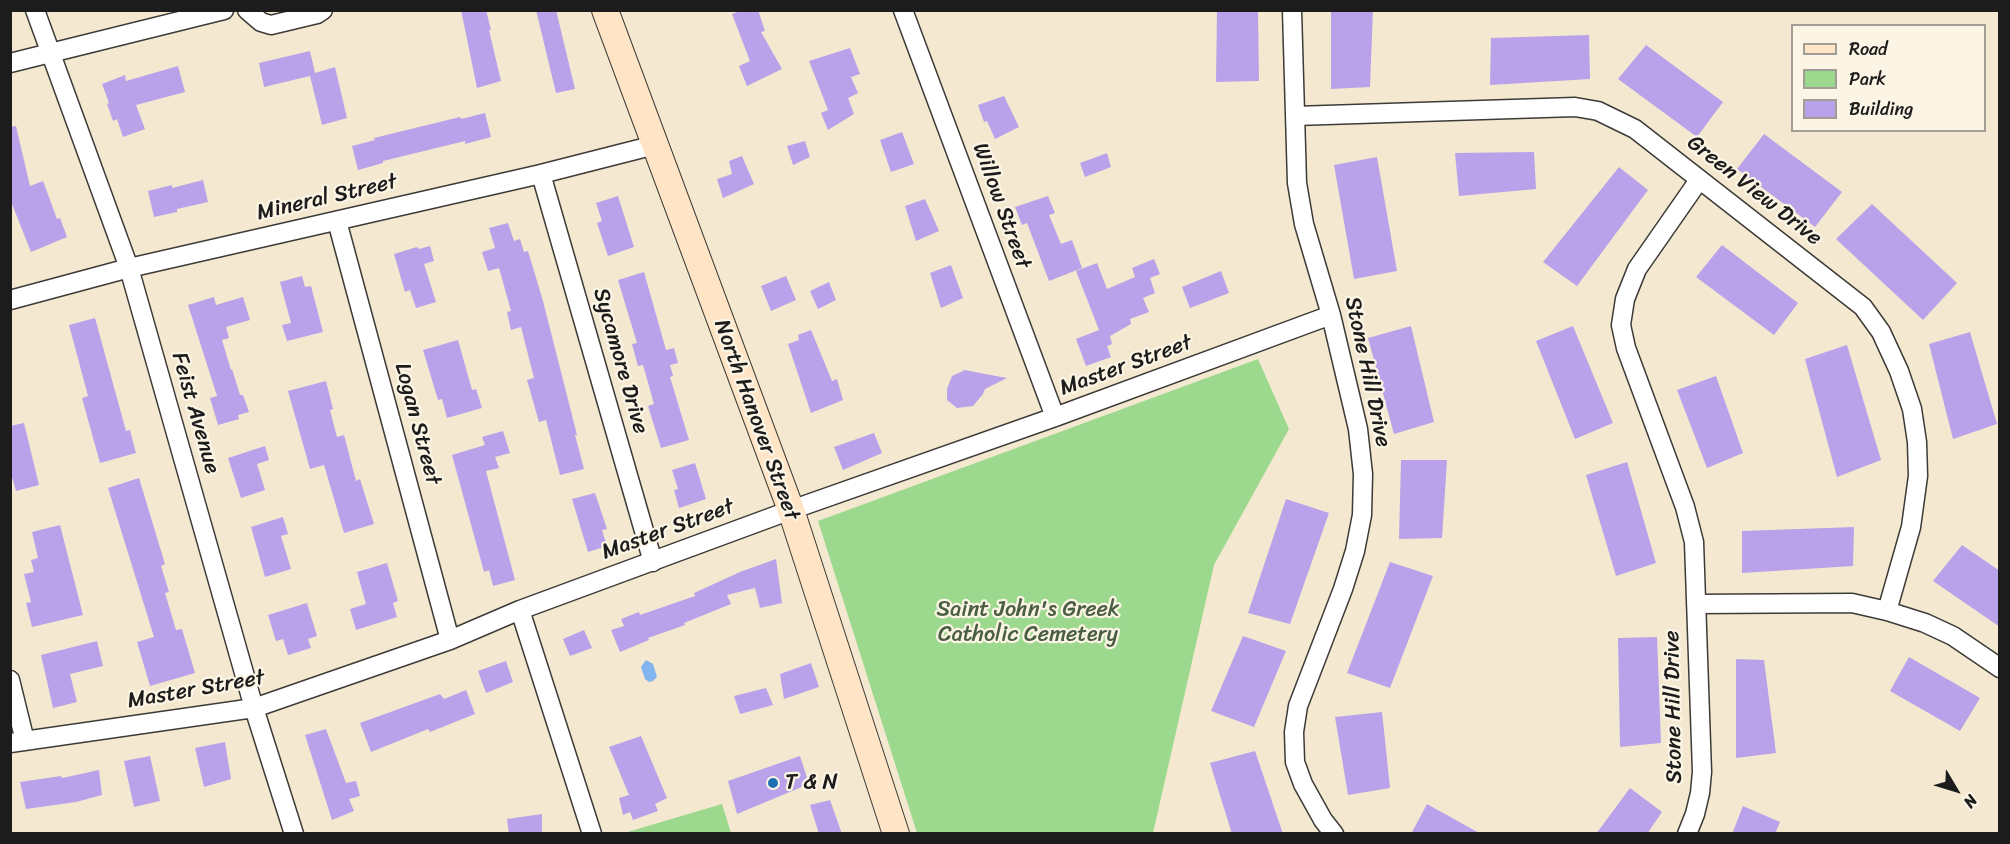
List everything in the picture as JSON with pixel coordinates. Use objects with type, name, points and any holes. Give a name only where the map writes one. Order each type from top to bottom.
[{"type":"street","name":"Feist Avenue","points":[[34,10],[129,268],[254,708],[294,834]]},
{"type":"street","points":[[10,63],[224,10]]},
{"type":"street","points":[[247,10],[261,22],[271,25],[317,14],[323,10]]},
{"type":"street","name":"North Hanover Street","points":[[605,10],[791,510],[896,834]]},
{"type":"street","name":"Willow Street","points":[[903,10],[1055,417]]},
{"type":"street","name":"Stone Hill Drive","points":[[1292,10],[1297,183],[1304,224],[1331,315],[1358,429],[1363,474],[1362,515],[1355,551],[1343,589],[1298,706],[1294,732],[1295,762],[1303,784],[1323,820],[1334,834]]},
{"type":"street","name":"Green View Drive","points":[[1295,116],[1575,107],[1598,111],[1635,129],[1863,307],[1881,332],[1899,371],[1912,409],[1917,442],[1918,476],[1911,527],[1887,611]]},
{"type":"street","name":"Mineral Street","points":[[10,300],[129,268],[541,174],[655,145]]},
{"type":"street","name":"Sycamore Drive","points":[[541,174],[653,562]]},
{"type":"street","name":"Stone Hill Drive","points":[[1688,834],[1700,793],[1702,772],[1694,542],[1685,507],[1626,348],[1621,325],[1625,298],[1637,269],[1700,180]]},
{"type":"street","name":"Logan Street","points":[[337,221],[450,640]]},
{"type":"street","name":"Master Street","points":[[18,742],[254,708],[450,640],[520,610],[791,510],[1055,417],[1331,315]]},
{"type":"street","points":[[1696,604],[1852,603],[1925,623],[1953,636],[2000,668]]},
{"type":"street","points":[[520,610],[592,834]]},
{"type":"street","points":[[10,681],[18,742]]},
{"type":"green space","name":"Saint John's Greek Catholic Cemetery","points":[[1258,359],[1289,429],[1214,565],[1153,833],[917,833],[818,521]]},
{"type":"green space","points":[[722,804],[731,833],[624,833]]},
{"type":"water","points":[[646,660],[653,664],[657,677],[649,682],[645,679],[641,667]]},
{"type":"building","points":[[461,10],[486,10],[501,81],[477,88]]},
{"type":"building","points":[[536,10],[556,10],[575,89],[556,93]]},
{"type":"building","points":[[743,10],[758,10],[765,31],[761,32],[782,69],[747,86],[739,66],[750,61],[732,14]]},
{"type":"building","points":[[1217,10],[1258,10],[1259,81],[1216,82]]},
{"type":"building","points":[[1331,10],[1373,10],[1370,87],[1331,89]]},
{"type":"building","points":[[1589,35],[1590,79],[1490,85],[1491,38]]},
{"type":"building","points":[[1646,45],[1723,102],[1697,137],[1618,79]]},
{"type":"building","points":[[850,48],[860,74],[851,77],[858,93],[848,98],[854,114],[828,130],[821,113],[828,110],[809,61]]},
{"type":"building","points":[[310,51],[315,73],[335,67],[347,118],[322,125],[310,76],[264,87],[259,63]]},
{"type":"building","points":[[178,66],[185,92],[136,105],[145,129],[123,137],[117,119],[113,121],[102,84],[125,75],[126,81]]},
{"type":"building","points":[[1004,96],[1019,127],[995,139],[987,121],[984,122],[978,105]]},
{"type":"building","points":[[485,113],[491,137],[383,161],[383,163],[358,170],[352,146],[375,140],[374,138]]},
{"type":"building","points":[[16,126],[30,186],[43,181],[57,219],[60,218],[67,237],[31,252],[10,199],[10,127]]},
{"type":"building","points":[[902,132],[914,164],[891,172],[880,140]]},
{"type":"building","points":[[1764,134],[1842,192],[1815,227],[1737,169]]},
{"type":"building","points":[[805,141],[810,157],[793,165],[787,146]]},
{"type":"building","points":[[1534,152],[1536,189],[1459,196],[1455,153]]},
{"type":"building","points":[[1107,153],[1111,167],[1085,177],[1080,163]]},
{"type":"building","points":[[742,156],[754,184],[723,198],[717,179],[732,174],[729,161]]},
{"type":"building","points":[[1377,157],[1397,271],[1354,279],[1334,165]]},
{"type":"building","points":[[1619,167],[1648,190],[1577,286],[1543,262]]},
{"type":"building","points":[[203,180],[208,202],[154,217],[148,191]]},
{"type":"building","points":[[618,196],[634,247],[608,256],[597,223],[602,221],[596,203]]},
{"type":"building","points":[[1048,196],[1055,213],[1049,215],[1061,244],[1072,240],[1082,268],[1049,281],[1027,223],[1022,225],[1015,207]]},
{"type":"building","points":[[925,199],[939,231],[916,241],[905,206]]},
{"type":"building","points":[[1872,204],[1957,283],[1923,320],[1836,239]]},
{"type":"building","points":[[508,223],[514,241],[520,239],[524,252],[528,251],[543,301],[584,469],[560,475],[546,420],[539,422],[527,380],[534,378],[521,327],[511,330],[507,312],[511,311],[499,268],[488,271],[482,252],[495,248],[489,228]]},
{"type":"building","points":[[1722,245],[1798,303],[1774,335],[1696,277]]},
{"type":"building","points":[[430,246],[434,261],[424,264],[436,302],[416,308],[410,290],[405,292],[394,254],[417,247],[419,249]]},
{"type":"building","points":[[1154,259],[1160,274],[1150,278],[1155,293],[1143,298],[1149,312],[1130,319],[1131,324],[1110,336],[1112,344],[1107,346],[1111,357],[1086,366],[1076,339],[1099,330],[1076,271],[1097,263],[1107,289],[1135,277],[1132,268]]},
{"type":"building","points":[[951,265],[963,298],[941,308],[930,273]]},
{"type":"building","points":[[1221,271],[1229,293],[1190,308],[1182,287]]},
{"type":"building","points":[[644,272],[666,350],[674,348],[678,363],[670,365],[673,376],[670,377],[689,440],[661,448],[648,406],[654,404],[643,365],[638,366],[632,344],[637,343],[618,280]]},
{"type":"building","points":[[302,276],[305,287],[311,286],[323,332],[287,341],[282,325],[291,323],[280,282]]},
{"type":"building","points":[[786,276],[796,300],[771,311],[761,286]]},
{"type":"building","points":[[829,282],[836,300],[818,309],[810,291]]},
{"type":"building","points":[[214,297],[216,305],[243,297],[250,320],[226,327],[229,338],[222,340],[240,395],[243,395],[249,412],[238,415],[239,419],[218,425],[210,398],[217,396],[188,305]]},
{"type":"building","points":[[95,318],[126,431],[130,430],[136,453],[100,463],[82,398],[88,396],[69,325]]},
{"type":"building","points":[[1411,326],[1434,422],[1394,434],[1368,338]]},
{"type":"building","points":[[1573,326],[1613,423],[1575,439],[1536,341]]},
{"type":"building","points":[[811,330],[832,381],[837,379],[843,400],[811,413],[788,344],[799,340],[798,335]]},
{"type":"building","points":[[1970,332],[1997,424],[1953,439],[1929,344]]},
{"type":"building","points":[[458,340],[472,390],[476,389],[482,408],[447,418],[442,399],[438,400],[423,350]]},
{"type":"building","points":[[1847,345],[1881,460],[1837,477],[1805,359]]},
{"type":"building","points":[[965,370],[1007,378],[985,389],[973,406],[957,408],[947,400],[947,389],[952,376]]},
{"type":"building","points":[[1716,376],[1743,453],[1707,468],[1677,390]]},
{"type":"building","points":[[326,381],[337,437],[344,435],[356,481],[360,479],[374,524],[344,533],[324,465],[310,469],[288,391]]},
{"type":"building","points":[[24,423],[39,485],[16,491],[10,470],[10,426]]},
{"type":"building","points":[[503,431],[510,453],[495,457],[499,468],[486,471],[515,580],[493,586],[489,570],[484,572],[452,455],[485,445],[482,437]]},
{"type":"building","points":[[874,433],[882,453],[843,470],[834,447]]},
{"type":"building","points":[[265,446],[269,460],[257,464],[265,490],[241,498],[228,458]]},
{"type":"building","points":[[1401,460],[1447,460],[1442,538],[1399,539]]},
{"type":"building","points":[[1627,462],[1656,563],[1616,576],[1586,475]]},
{"type":"building","points":[[695,463],[706,499],[679,508],[674,490],[678,489],[672,470]]},
{"type":"building","points":[[139,478],[165,564],[161,566],[169,592],[165,593],[176,630],[182,629],[195,673],[150,686],[137,642],[154,637],[108,488]]},
{"type":"building","points":[[595,493],[607,529],[602,530],[607,546],[588,552],[572,499]]},
{"type":"building","points":[[1286,499],[1329,513],[1290,624],[1248,613]]},
{"type":"building","points":[[283,517],[288,534],[281,536],[291,569],[265,577],[251,527]]},
{"type":"building","points":[[60,525],[83,615],[32,627],[26,603],[31,602],[24,574],[34,572],[31,560],[38,558],[32,532]]},
{"type":"building","points":[[1854,527],[1853,566],[1742,573],[1742,531]]},
{"type":"building","points":[[1962,545],[2000,571],[2000,627],[1933,581]]},
{"type":"building","points":[[776,559],[782,603],[760,608],[755,588],[727,595],[731,604],[620,652],[611,630],[624,626],[621,619],[639,612],[640,615],[695,596],[694,593]]},
{"type":"building","points":[[1390,562],[1433,576],[1390,688],[1347,673]]},
{"type":"building","points":[[387,563],[398,601],[393,603],[397,617],[356,630],[350,609],[366,604],[357,572]]},
{"type":"building","points":[[307,603],[317,636],[308,639],[311,648],[288,655],[283,639],[276,641],[268,615]]},
{"type":"building","points":[[584,630],[592,648],[570,656],[563,639]]},
{"type":"building","points":[[1243,636],[1286,651],[1254,727],[1211,711]]},
{"type":"building","points":[[1657,637],[1661,743],[1620,747],[1618,638]]},
{"type":"building","points":[[97,641],[103,666],[70,674],[77,702],[53,708],[41,655]]},
{"type":"building","points":[[1909,657],[1980,698],[1960,731],[1890,691]]},
{"type":"building","points":[[1736,659],[1764,660],[1776,753],[1736,758]]},
{"type":"building","points":[[506,661],[513,682],[486,693],[478,671]]},
{"type":"building","points":[[811,663],[819,687],[784,699],[780,674]]},
{"type":"building","points":[[766,688],[773,705],[740,714],[734,696]]},
{"type":"building","points":[[466,690],[475,714],[430,732],[428,729],[371,752],[360,723],[440,694],[444,699]]},
{"type":"building","points":[[1382,712],[1390,788],[1348,795],[1335,717]]},
{"type":"building","points":[[326,729],[346,783],[356,781],[360,796],[349,799],[354,811],[332,820],[305,735]]},
{"type":"building","points":[[641,736],[667,798],[655,804],[658,811],[633,820],[630,812],[623,815],[619,798],[629,795],[609,747]]},
{"type":"building","points":[[225,742],[231,779],[204,787],[195,748]]},
{"type":"building","points":[[1255,751],[1283,834],[1232,834],[1210,763]]},
{"type":"building","points":[[150,756],[160,801],[134,807],[124,761]]},
{"type":"building","points":[[800,756],[809,784],[737,814],[728,781]]},
{"type":"building","points":[[99,770],[102,795],[76,802],[26,809],[20,782],[61,776],[62,778]]},
{"type":"building","points":[[1630,788],[1662,812],[1647,834],[1596,834]]},
{"type":"building","points":[[830,800],[842,834],[819,834],[810,805]]},
{"type":"building","points":[[1427,804],[1481,834],[1411,834]]},
{"type":"building","points":[[1743,806],[1780,822],[1775,834],[1732,834]]},
{"type":"building","points":[[542,814],[542,834],[509,834],[507,819]]},
{"type":"place","name":"T & N","points":[[773,783]]}]
